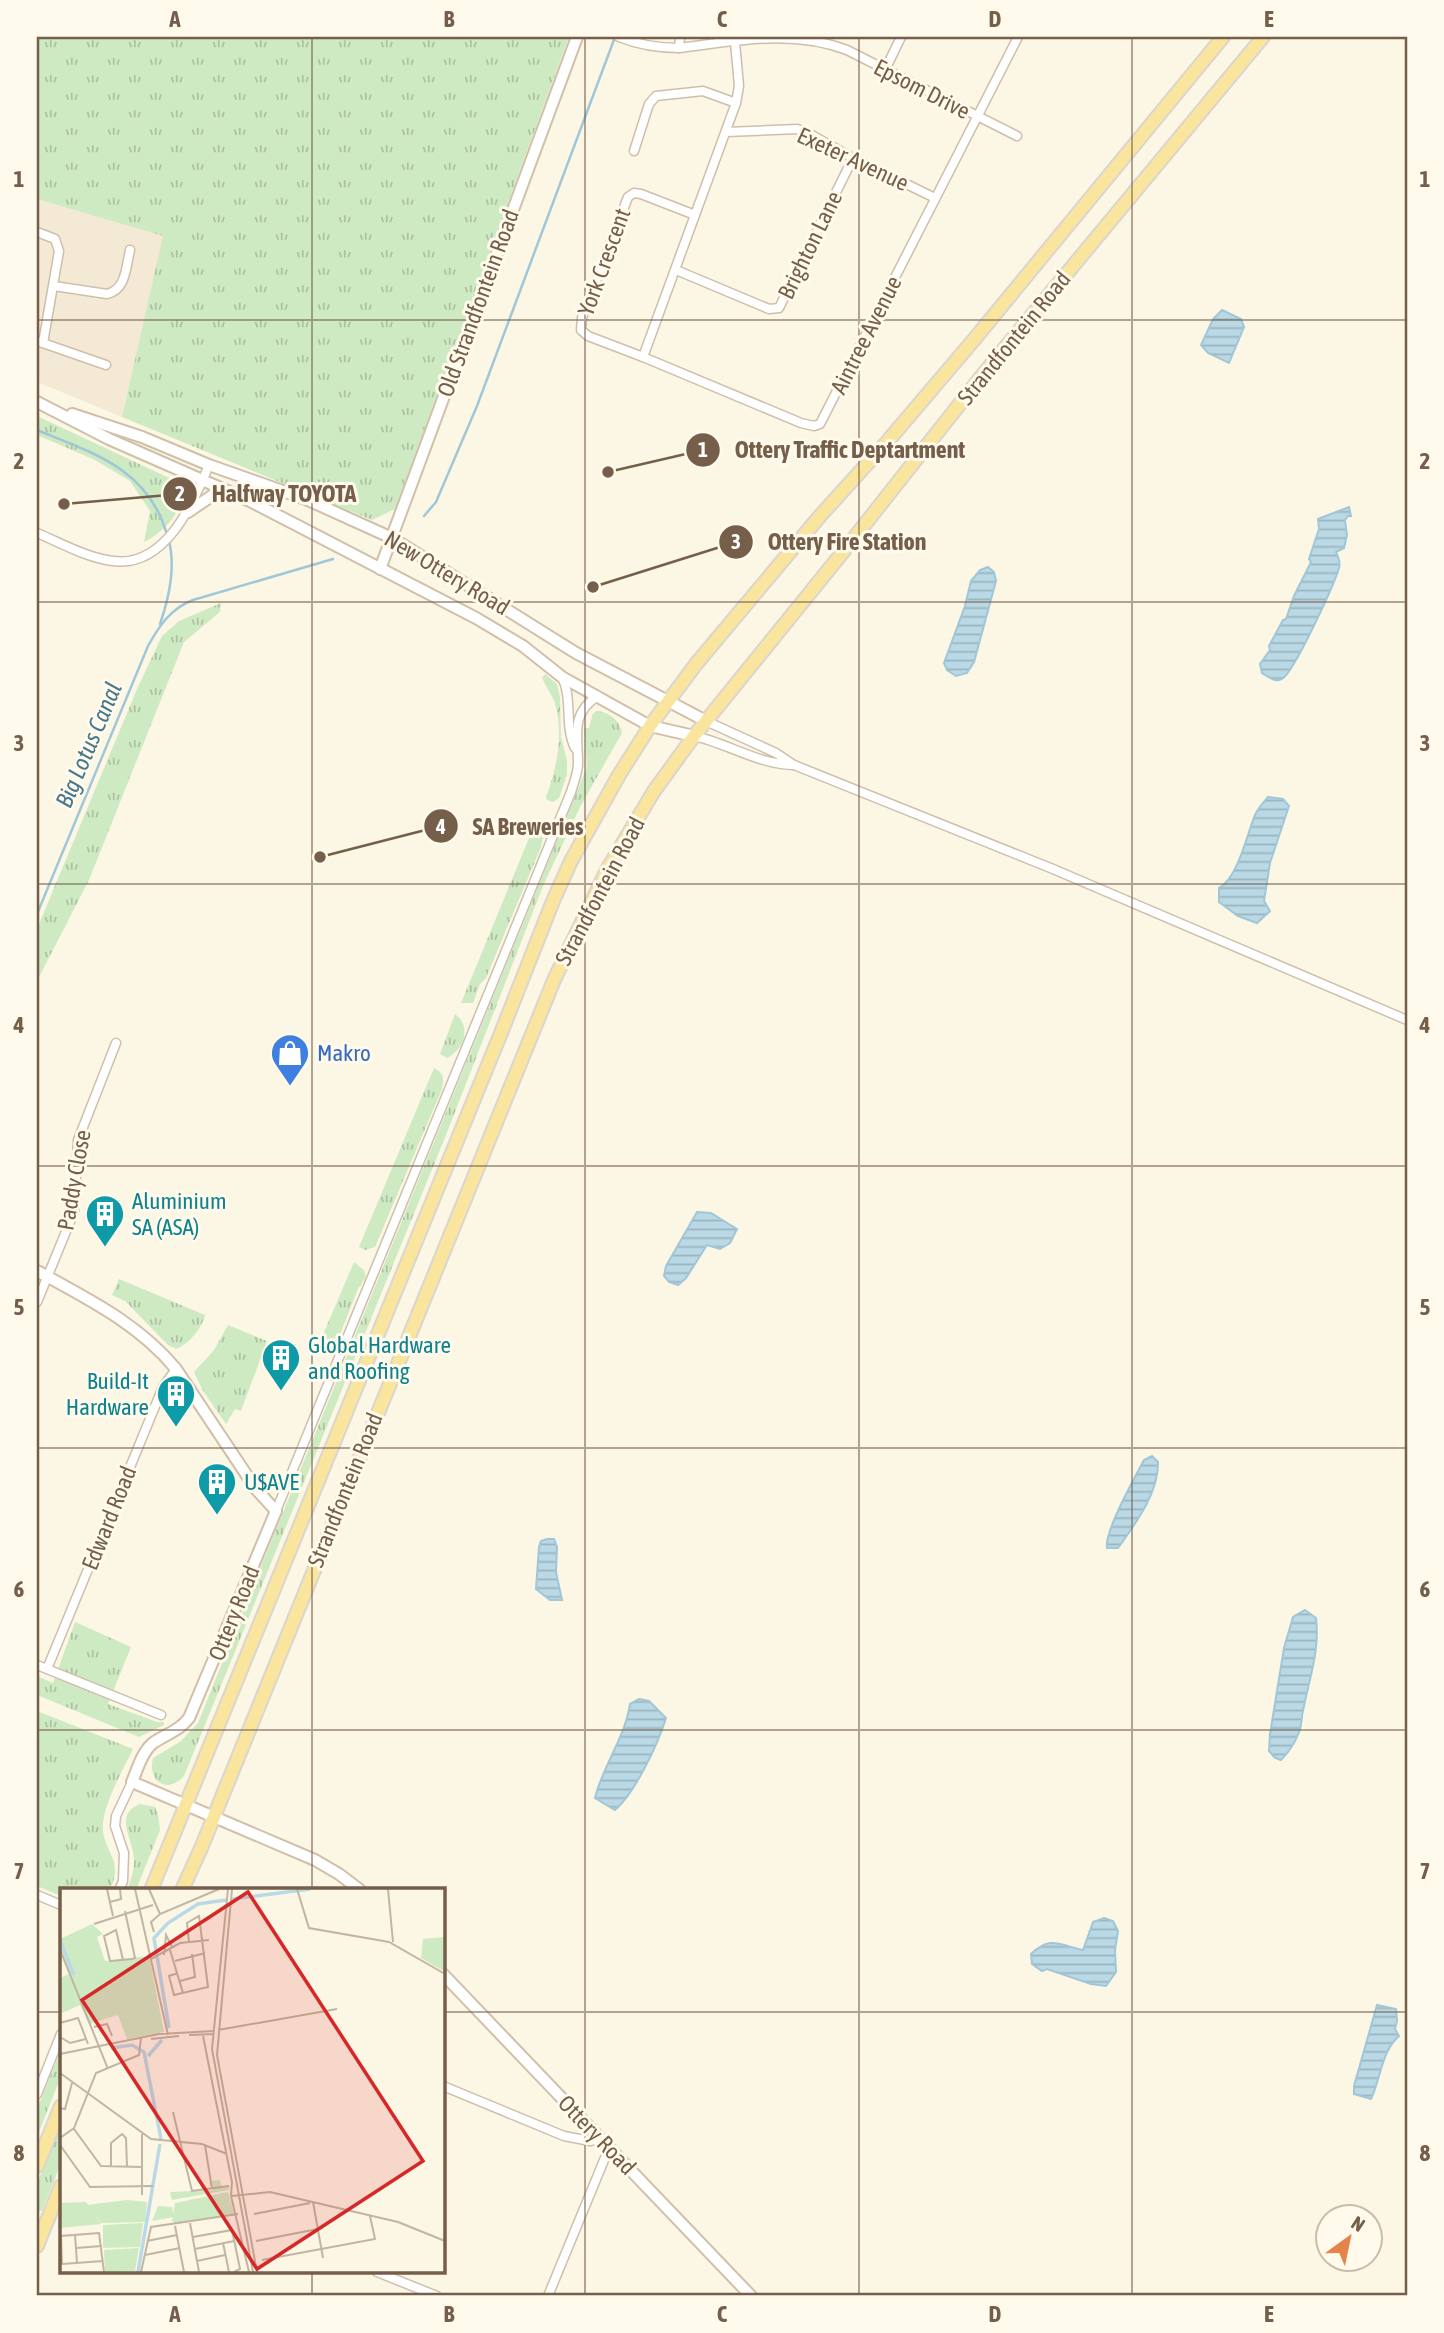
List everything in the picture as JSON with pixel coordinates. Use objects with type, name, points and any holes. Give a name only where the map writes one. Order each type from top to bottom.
[{"type":"main road","name":"Strandfontein Road","points":[[152,1888],[553,901],[596,813],[650,726],[696,664],[805,533],[972,342],[1223,37]]},
{"type":"main road","name":"Strandfontein Road","points":[[183,1888],[554,980],[614,857],[654,791],[694,736],[977,382],[1263,37]]},
{"type":"main road","points":[[37,2166],[60,2108]]},
{"type":"main road","points":[[37,2246],[42,2218],[60,2188]]},
{"type":"street","name":"Old Strandfontein Road","points":[[380,569],[577,37]]},
{"type":"street","name":"Epsom Drive","points":[[619,37],[650,46],[679,48],[761,38],[784,37],[821,41],[847,50],[1017,136]]},
{"type":"street","points":[[679,48],[680,37]]},
{"type":"street","points":[[885,69],[901,37]]},
{"type":"street","name":"Aintree Avenue","points":[[643,357],[802,423],[814,426],[820,424],[1018,37]]},
{"type":"street","points":[[643,357],[736,103],[739,86],[735,41]]},
{"type":"street","points":[[634,151],[649,104],[656,96],[703,91],[736,103]]},
{"type":"street","name":"Exeter Avenue","points":[[726,132],[797,129],[935,198]]},
{"type":"street","name":"Brighton Lane","points":[[676,270],[769,309],[779,308],[853,158]]},
{"type":"street","name":"York Crescent","points":[[643,357],[583,334],[580,325],[582,318],[628,197],[641,194],[695,215]]},
{"type":"street","points":[[37,232],[51,236],[58,244],[59,258],[40,342],[106,365]]},
{"type":"street","points":[[54,286],[107,294],[114,292],[122,284],[130,250]]},
{"type":"street","name":"New Ottery Road","points":[[37,402],[109,439],[230,492],[502,633],[562,677],[650,726],[694,736]]},
{"type":"street","name":"New Ottery Road","points":[[57,410],[142,437],[209,465],[307,500],[392,538],[576,653],[706,721]]},
{"type":"street","points":[[37,533],[98,558],[127,562],[138,559],[161,544],[188,512],[209,465]]},
{"type":"street","points":[[188,512],[213,495],[230,492]]},
{"type":"street","points":[[562,677],[566,688],[570,735],[577,751]]},
{"type":"street","points":[[37,1271],[124,1320],[162,1352],[256,1489],[276,1511],[571,792],[577,769],[580,714],[598,696]]},
{"type":"street","points":[[706,721],[776,753],[794,765],[1053,869],[1407,1020]]},
{"type":"street","points":[[694,736],[780,765],[794,765]]},
{"type":"street","name":"Paddy Close","points":[[37,1302],[74,1212],[78,1140],[116,1043]]},
{"type":"street","name":"Edward Road","points":[[47,1669],[163,1387],[176,1369]]},
{"type":"street","name":"Ottery Road","points":[[132,1782],[148,1748],[183,1727],[190,1718],[276,1511]]},
{"type":"street","points":[[37,1665],[161,1715]]},
{"type":"street","points":[[120,1888],[124,1861],[115,1826],[116,1816],[132,1782],[318,1862],[357,1888]]},
{"type":"street","points":[[37,1895],[60,1905]]},
{"type":"street","name":"Ottery Road","points":[[444,1975],[751,2296]]},
{"type":"street","points":[[37,2094],[60,2036]]},
{"type":"street","points":[[444,2086],[564,2136],[590,2141],[600,2139]]},
{"type":"street","points":[[548,2296],[609,2148]]},
{"type":"street","points":[[382,2274],[437,2296]]},
{"type":"shaded area","points":[[37,199],[164,236],[122,417],[37,382]]},
{"type":"green space","points":[[37,37],[569,37],[395,509],[372,520],[122,417],[163,236],[37,199]]},
{"type":"green space","points":[[37,416],[180,483],[181,500],[172,519],[156,535],[144,542],[150,511],[130,481],[95,460],[37,435]]},
{"type":"green space","points":[[221,603],[220,612],[184,642],[89,880],[37,981],[37,929],[137,689],[162,636],[179,621]]},
{"type":"green space","points":[[545,674],[557,684],[561,737],[567,761],[567,774],[559,798],[553,802],[546,797],[556,763],[559,727],[555,703],[542,678]]},
{"type":"green space","points":[[598,711],[614,718],[622,733],[580,807],[543,886],[444,1140],[184,1776],[178,1782],[165,1785],[160,1783],[153,1773],[153,1758],[181,1741],[198,1723],[587,767],[584,728],[589,728],[593,713]]},
{"type":"green space","points":[[534,826],[543,838],[541,847],[486,978],[480,984],[473,1003],[461,1003]]},
{"type":"green space","points":[[455,1014],[463,1025],[464,1038],[458,1049],[447,1058],[440,1054]]},
{"type":"green space","points":[[434,1068],[442,1076],[442,1089],[375,1247],[365,1250],[359,1247]]},
{"type":"green space","points":[[354,1262],[364,1270],[366,1277],[358,1289],[337,1342],[317,1349]]},
{"type":"green space","points":[[119,1279],[205,1315],[201,1325],[181,1347],[176,1349],[168,1345],[125,1301],[112,1295]]},
{"type":"green space","points":[[228,1325],[267,1341],[241,1411],[235,1409],[226,1424],[203,1391],[194,1372],[214,1350]]},
{"type":"green space","points":[[75,1622],[131,1647],[108,1704],[157,1722],[164,1722],[164,1725],[139,1737],[37,1695],[37,1676],[53,1683]]},
{"type":"green space","points":[[37,1711],[133,1749],[113,1790],[103,1823],[105,1840],[115,1865],[111,1888],[60,1888],[60,1896],[37,1886]]},
{"type":"green space","points":[[140,1804],[155,1807],[160,1830],[137,1888],[128,1888],[134,1861],[126,1820],[132,1808]]},
{"type":"green space","points":[[60,2052],[60,2079],[37,2137],[37,2109]]},
{"type":"green space","points":[[60,2126],[60,2166],[42,2211],[37,2211],[37,2184]]},
{"type":"water","points":[[1222,310],[1241,319],[1244,327],[1229,363],[1208,353],[1201,345],[1213,319]]},
{"type":"water","points":[[1349,507],[1351,516],[1345,520],[1347,535],[1344,548],[1336,552],[1340,566],[1322,609],[1288,673],[1282,679],[1271,679],[1262,673],[1260,664],[1286,619],[1311,562],[1309,559],[1319,529],[1318,519]]},
{"type":"water","points":[[988,567],[994,572],[996,581],[974,662],[967,673],[956,676],[947,670],[944,663],[965,606],[971,581],[980,570]]},
{"type":"water","points":[[1268,797],[1283,799],[1289,806],[1270,863],[1264,901],[1270,911],[1257,923],[1238,916],[1219,902],[1219,888],[1232,875],[1255,815]]},
{"type":"water","points":[[697,1212],[711,1213],[737,1229],[730,1243],[720,1249],[707,1245],[686,1278],[678,1285],[669,1282],[664,1276],[666,1266]]},
{"type":"water","points":[[1152,1456],[1158,1462],[1155,1485],[1150,1497],[1118,1548],[1107,1548],[1110,1530],[1121,1504],[1144,1460]]},
{"type":"water","points":[[554,1539],[557,1547],[556,1572],[562,1600],[550,1600],[536,1589],[539,1547],[541,1541]]},
{"type":"water","points":[[1305,1610],[1316,1618],[1315,1653],[1300,1730],[1292,1747],[1281,1760],[1269,1751],[1270,1734],[1284,1648],[1293,1617]]},
{"type":"water","points":[[639,1699],[649,1701],[666,1718],[645,1767],[615,1810],[595,1798],[624,1728],[630,1704]]},
{"type":"water","points":[[1104,1918],[1113,1921],[1118,1931],[1116,1972],[1106,1986],[1091,1984],[1047,1969],[1042,1971],[1032,1964],[1031,1954],[1050,1943],[1083,1950],[1093,1922]]},
{"type":"water","points":[[1377,2005],[1396,2009],[1395,2029],[1399,2036],[1388,2050],[1371,2099],[1354,2094],[1354,2086]]},
{"type":"waterway","points":[[424,516],[436,502],[477,406],[615,37]]},
{"type":"waterway","points":[[37,430],[98,456],[133,479],[159,512],[167,535]]},
{"type":"waterway","points":[[160,624],[170,583],[172,562],[169,541]]},
{"type":"waterway","name":"Big Lotus Canal","points":[[37,914],[148,646],[166,618],[193,600],[333,559]]},
{"type":"place","name":"Ottery Traffic Deptartment","points":[[608,472]]},
{"type":"place","name":"Halfway TOYOTA","points":[[64,504]]},
{"type":"place","name":"Ottery Fire Station","points":[[593,587]]},
{"type":"place","name":"SA Breweries","points":[[320,857]]},
{"type":"place","name":"Makro","points":[[290,1087]]},
{"type":"place","name":"Aluminium SA (ASA)","points":[[105,1248]]},
{"type":"place","name":"Global Hardware and Roofing","points":[[281,1392]]},
{"type":"place","name":"Build-It Hardware","points":[[176,1428]]},
{"type":"place","name":"U$AVE","points":[[217,1516]]}]
